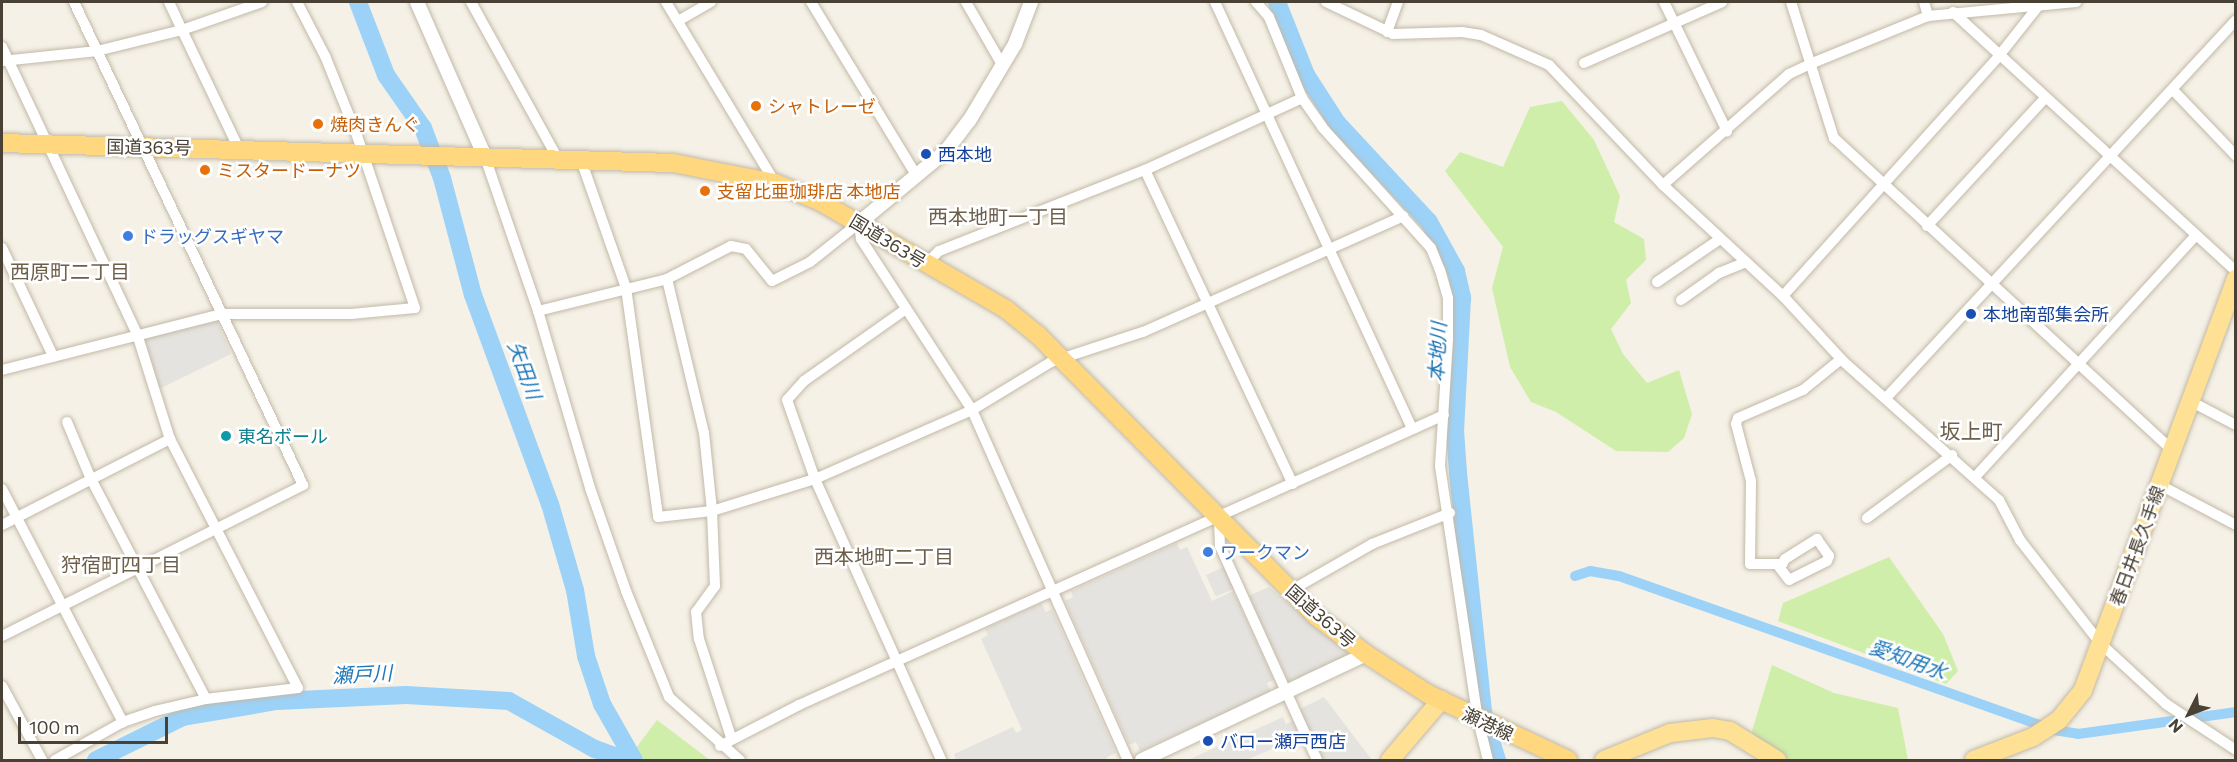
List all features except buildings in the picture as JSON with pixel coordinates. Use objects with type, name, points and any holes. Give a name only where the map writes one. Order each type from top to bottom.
[{"type":"highway","name":"国道363号","points":[[2,143],[673,164],[775,183],[821,202],[1007,310],[1061,359],[1290,591],[1366,654],[1441,700]]},
{"type":"highway","name":"瀬港線","points":[[1441,700],[1479,721],[1568,760]]},
{"type":"main road","name":"春日井長久手線","points":[[1974,760],[2033,737],[2059,720],[2083,690],[2235,278]]},
{"type":"main road","points":[[1390,760],[1441,700]]},
{"type":"main road","points":[[1604,760],[1670,733],[1713,728],[1730,731],[1777,760]]},
{"type":"street","points":[[2,636],[213,528],[303,485],[74,2]]},
{"type":"street","points":[[169,2],[239,149]]},
{"type":"street","points":[[5,61],[97,51],[182,30],[262,2]]},
{"type":"street","points":[[2,370],[220,314],[351,314],[415,308],[364,154],[325,56],[297,2]]},
{"type":"street","points":[[417,2],[482,157],[538,311],[590,488],[626,591],[669,697],[720,746],[740,760]]},
{"type":"street","points":[[471,2],[558,159]]},
{"type":"street","points":[[666,2],[775,183]]},
{"type":"street","points":[[678,21],[711,2]]},
{"type":"street","points":[[811,2],[916,177]]},
{"type":"street","points":[[966,2],[1003,66]]},
{"type":"street","points":[[538,311],[667,279],[731,246],[746,249],[772,280],[810,262],[946,150],[969,121],[1003,66],[1031,2]]},
{"type":"street","points":[[1215,2],[1331,249],[1411,427]]},
{"type":"street","points":[[1256,2],[1269,17],[1302,98],[1322,127],[1431,248],[1448,298],[1440,466],[1450,513],[1479,721],[1488,760]]},
{"type":"street","points":[[1326,2],[1387,32],[1462,32],[1532,55],[1549,65],[1663,185],[1783,296],[1841,359],[1952,454],[1999,500],[2020,540],[2101,644],[2166,704],[2235,750]]},
{"type":"street","points":[[1387,32],[1398,2]]},
{"type":"street","points":[[1664,2],[1727,131]]},
{"type":"street","points":[[1584,63],[1722,2]]},
{"type":"street","points":[[1791,2],[1834,138],[1883,186],[2172,450]]},
{"type":"street","points":[[1924,2],[1928,16]]},
{"type":"street","points":[[1663,185],[1789,74],[1810,64],[1928,16],[2040,3],[2076,2]]},
{"type":"street","points":[[1783,296],[1998,57],[2040,3]]},
{"type":"street","points":[[1953,12],[1998,57],[2235,271]]},
{"type":"street","points":[[1886,398],[2173,90],[2235,20]]},
{"type":"street","points":[[2,47],[5,61],[48,144],[137,334],[170,439],[213,528],[298,688],[206,699],[123,722],[55,760]]},
{"type":"street","points":[[2173,90],[2235,156]]},
{"type":"street","points":[[926,264],[939,251],[1146,170],[1267,112],[1302,98]]},
{"type":"street","points":[[1928,226],[2045,98]]},
{"type":"street","points":[[581,160],[626,288],[658,518],[712,511],[815,479],[972,410],[1061,359],[1143,332],[1403,216]]},
{"type":"street","points":[[1146,170],[1206,305],[1293,484]]},
{"type":"street","points":[[859,223],[861,239],[972,410],[1052,594],[1128,760]]},
{"type":"street","points":[[1976,476],[2196,235]]},
{"type":"street","points":[[1657,282],[1720,239]]},
{"type":"street","points":[[2,248],[53,356]]},
{"type":"street","points":[[1681,300],[1719,273],[1746,262]]},
{"type":"street","points":[[667,279],[702,423],[712,511],[715,586],[696,612],[699,639],[731,737]]},
{"type":"street","points":[[906,309],[804,381],[787,400],[815,479],[895,662],[941,760]]},
{"type":"street","points":[[1782,564],[1780,568],[1788,580],[1793,580],[1829,556],[1817,539],[1782,564],[1750,564],[1751,481],[1736,424],[1738,418],[1814,384],[1841,359]]},
{"type":"street","points":[[2190,401],[2235,425]]},
{"type":"street","points":[[720,746],[731,737],[895,662],[1219,519],[1411,427],[1444,415]]},
{"type":"street","points":[[67,422],[91,479],[206,699]]},
{"type":"street","points":[[2,525],[170,439]]},
{"type":"street","points":[[1867,518],[1952,454]]},
{"type":"street","points":[[2160,485],[2235,525]]},
{"type":"street","points":[[2,489],[15,518],[63,604],[123,722]]},
{"type":"street","points":[[1290,591],[1372,544],[1450,513]]},
{"type":"street","points":[[1219,519],[1220,546],[1317,760]]},
{"type":"street","points":[[1142,760],[1288,694],[1366,654]]},
{"type":"street","points":[[2,686],[42,760]]},
{"type":"green space","points":[[1562,101],[1594,140],[1620,196],[1614,222],[1644,239],[1646,260],[1626,280],[1631,303],[1611,329],[1623,354],[1647,383],[1679,370],[1692,414],[1684,438],[1668,452],[1616,451],[1556,412],[1531,402],[1510,367],[1492,288],[1503,247],[1445,171],[1460,152],[1503,167],[1530,107]]},
{"type":"green space","points":[[1889,557],[1943,634],[1958,671],[1946,684],[1778,621],[1783,603]]},
{"type":"green space","points":[[1772,665],[1834,693],[1898,708],[1908,760],[1758,760],[1752,731]]},
{"type":"green space","points":[[657,720],[710,760],[627,760]]},
{"type":"shaded area","points":[[217,321],[231,354],[159,389],[145,337]]},
{"type":"shaded area","points":[[1177,543],[1180,550],[1187,547],[1212,601],[1233,591],[1274,680],[1267,683],[1271,692],[1140,751],[1136,742],[1129,745],[1065,601],[1073,597],[1071,591]]},
{"type":"shaded area","points":[[1226,566],[1236,588],[1216,597],[1206,575]]},
{"type":"shaded area","points":[[1269,587],[1347,652],[1343,660],[1289,682],[1248,596]]},
{"type":"shaded area","points":[[1041,603],[1046,612],[1052,609],[1116,753],[1107,757],[1108,760],[956,760],[954,754],[1013,727],[1016,733],[1022,730],[981,639],[988,635],[985,629]]},
{"type":"shaded area","points":[[1324,697],[1372,760],[1323,760],[1300,709]]},
{"type":"shaded area","points":[[1283,717],[1286,724],[1293,721],[1300,737],[1246,760],[1188,760]]},
{"type":"waterway","name":"矢田川","points":[[358,2],[386,75],[423,128],[442,178],[473,295],[550,504],[575,590],[586,656],[602,704],[634,760]]},
{"type":"waterway","name":"本地川","points":[[1277,2],[1306,75],[1337,123],[1429,222],[1456,271],[1462,298],[1455,430],[1458,473],[1484,719],[1497,760]]},
{"type":"waterway","name":"愛知用水","points":[[1575,576],[1590,571],[1619,576],[2054,730],[2078,734],[2236,712]]},
{"type":"waterway","name":"瀬戸川","points":[[96,760],[183,717],[277,701],[406,695],[509,701],[595,749],[626,760]]},
{"type":"place","name":"シャトレーゼ","points":[[756,106]]},
{"type":"place","name":"焼肉きんぐ","points":[[318,124]]},
{"type":"place","name":"西本地","points":[[926,154]]},
{"type":"place","name":"ミスタードーナツ","points":[[205,170]]},
{"type":"place","name":"支留比亜珈琲店 本地店","points":[[705,191]]},
{"type":"place","name":"ドラッグスギヤマ","points":[[128,236]]},
{"type":"place","name":"本地南部集会所","points":[[1971,314]]},
{"type":"place","name":"東名ボール","points":[[226,436]]},
{"type":"place","name":"ワークマン","points":[[1208,552]]},
{"type":"place","name":"バロー瀬戸西店","points":[[1208,741]]},
{"type":"district","name":"西本地町一丁目","points":[[998,216]]},
{"type":"district","name":"西原町二丁目","points":[[70,271]]},
{"type":"district","name":"坂上町","points":[[1971,431]]},
{"type":"district","name":"西本地町二丁目","points":[[884,556]]},
{"type":"district","name":"狩宿町四丁目","points":[[121,564]]}]
